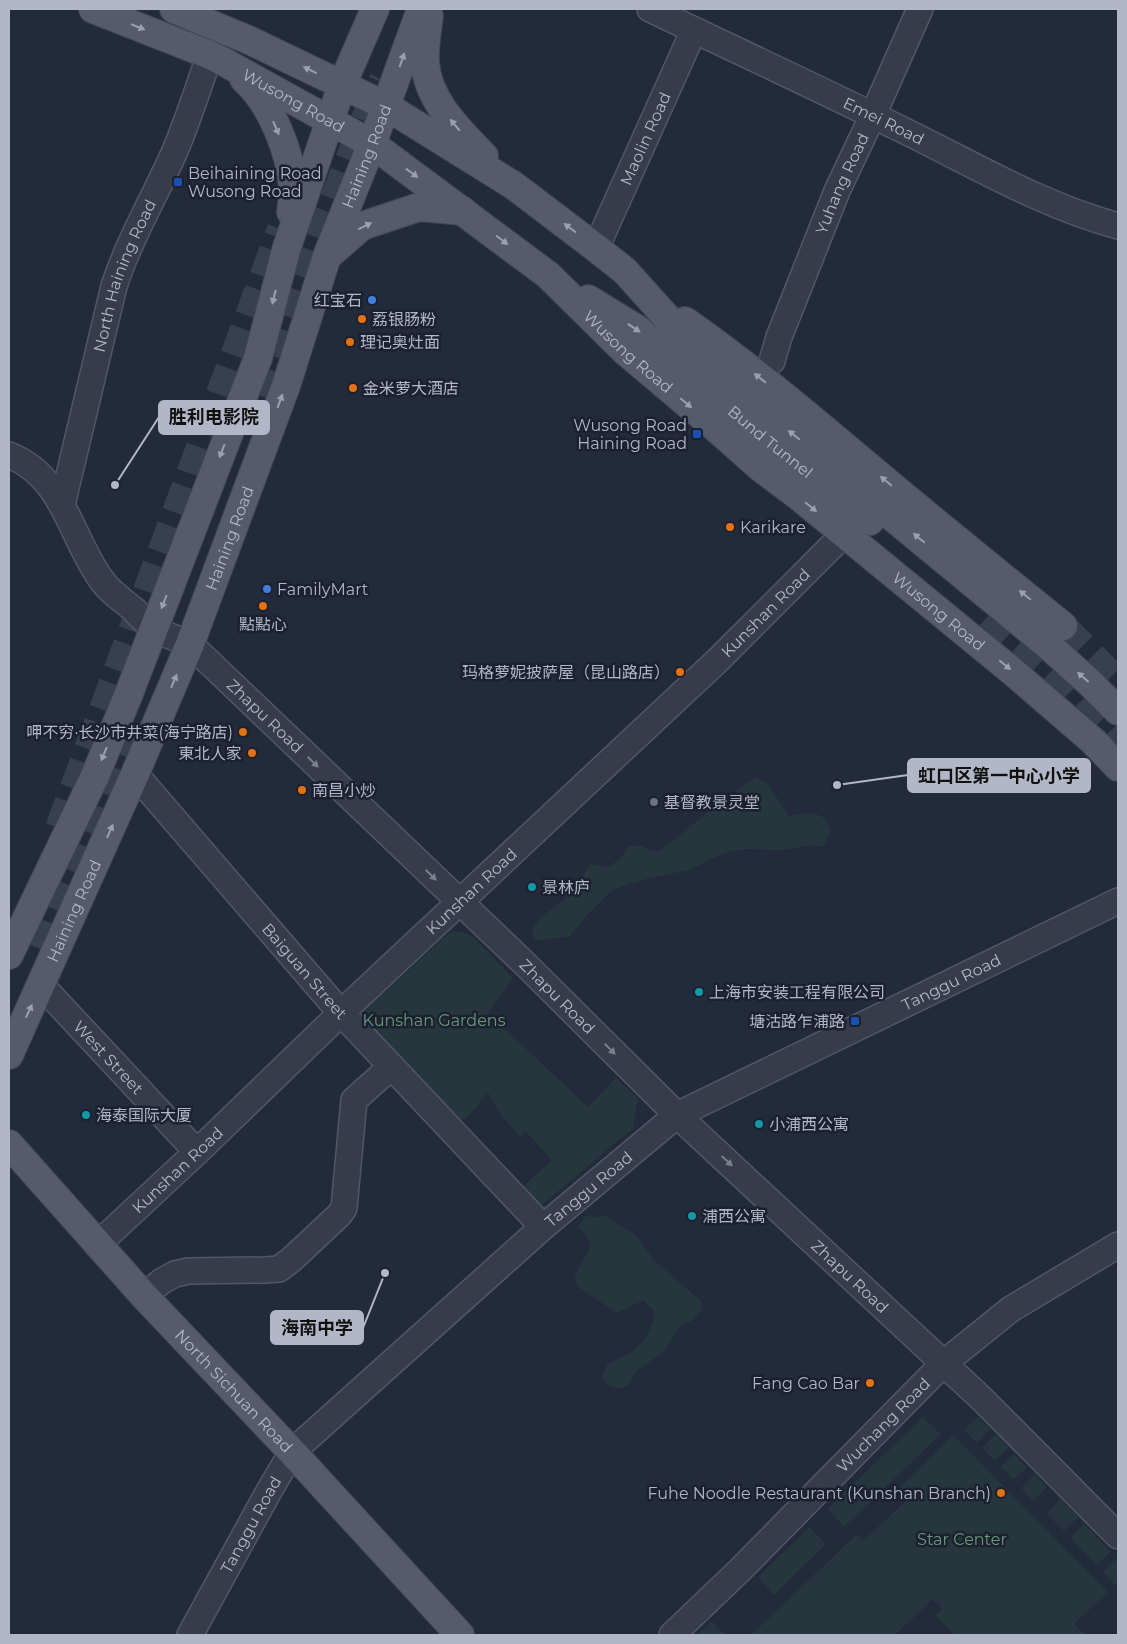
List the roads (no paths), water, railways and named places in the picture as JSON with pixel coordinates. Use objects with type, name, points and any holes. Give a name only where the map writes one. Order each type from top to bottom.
[{"type":"main road","name":"Wusong Road","points":[[93,9],[218,59],[331,120],[372,144],[463,211],[548,275],[625,351],[761,468],[1013,672],[1093,741],[1118,767]]},
{"type":"main road","name":"Wusong Road","points":[[174,9],[251,41],[386,106],[513,186],[625,271],[714,370],[1043,641],[1118,711]]},
{"type":"main road","points":[[9,955],[95,776],[154,628],[258,358],[286,250],[342,85],[375,9]]},
{"type":"main road","name":"Haining Road","points":[[9,1055],[135,774],[190,644],[286,386],[327,256],[372,144],[421,9]]},
{"type":"main road","points":[[430,9],[425,45],[425,64],[432,88],[444,111],[513,186]]},
{"type":"main road","points":[[218,59],[252,86],[266,105],[286,153],[291,171],[293,192],[286,250]]},
{"type":"main road","points":[[327,256],[362,226],[403,212],[419,207],[463,211]]},
{"type":"main road","name":"Bund Tunnel","points":[[548,275],[637,330],[764,437],[988,616]]},
{"type":"main road","points":[[647,294],[715,342],[798,408],[1063,626]]},
{"type":"main road","name":"North Sichuan Road","points":[[9,1144],[97,1245],[292,1452],[460,1635]]},
{"type":"street","name":"Emei Road","points":[[650,9],[1054,204],[1087,217],[1118,226]]},
{"type":"street","name":"Yuhang Road","points":[[772,361],[779,337],[837,190],[920,9]]},
{"type":"street","name":"Maolin Road","points":[[596,248],[694,30]]},
{"type":"street","name":"North Haining Road","points":[[62,505],[114,286],[124,256],[218,59]]},
{"type":"street","name":"Zhapu Road","points":[[9,455],[25,463],[43,477],[53,490],[86,555],[104,583],[154,628],[190,644],[524,964],[677,1115],[983,1400],[1118,1536]]},
{"type":"street","name":"Kunshan Road","points":[[97,1245],[197,1152],[341,1013],[717,661],[844,534]]},
{"type":"street","name":"Baiguan Street","points":[[135,774],[341,1013],[543,1227]]},
{"type":"street","name":"Tanggu Road","points":[[190,1635],[292,1452],[543,1227],[677,1115],[1118,901]]},
{"type":"street","name":"West Street","points":[[41,985],[197,1152]]},
{"type":"street","points":[[144,1296],[162,1281],[175,1274],[188,1271],[278,1269],[292,1260],[344,1208],[354,1100],[391,1067]]},
{"type":"street","name":"Wuchang Road","points":[[672,1635],[740,1570],[944,1364],[1011,1309],[1118,1245]]},
{"type":"tunnel","points":[[258,395],[367,114],[383,80]]},
{"type":"tunnel","points":[[59,828],[281,229]]},
{"type":"tunnel","points":[[988,616],[1053,675],[1118,743]]},
{"type":"tunnel","points":[[1063,626],[1118,682]]},
{"type":"tunnel","points":[[43,950],[134,715]]},
{"type":"place","name":"Beihaining Road Wusong Road","points":[[178,182]]},
{"type":"place","name":"红宝石","points":[[372,300]]},
{"type":"place","name":"荔银肠粉","points":[[362,319]]},
{"type":"place","name":"理记奥灶面","points":[[350,342]]},
{"type":"place","name":"金米萝大酒店","points":[[353,388]]},
{"type":"place","name":"Wusong Road Haining Road","points":[[697,434]]},
{"type":"place","name":"胜利电影院","points":[[115,485]]},
{"type":"place","name":"Karikare","points":[[730,527]]},
{"type":"place","name":"FamilyMart","points":[[267,589]]},
{"type":"place","name":"點點心","points":[[263,606]]},
{"type":"place","name":"玛格萝妮披萨屋（昆山路店）","points":[[680,672]]},
{"type":"place","name":"呷不穷·长沙市井菜(海宁路店)","points":[[243,732]]},
{"type":"place","name":"東北人家","points":[[252,753]]},
{"type":"place","name":"虹口区第一中心小学","points":[[837,785]]},
{"type":"place","name":"南昌小炒","points":[[302,790]]},
{"type":"place","name":"基督教景灵堂","points":[[654,802]]},
{"type":"place","name":"景林庐","points":[[532,887]]},
{"type":"place","name":"上海市安装工程有限公司","points":[[699,992]]},
{"type":"place","name":"塘沽路乍浦路","points":[[855,1021]]},
{"type":"place","name":"海泰国际大厦","points":[[86,1115]]},
{"type":"place","name":"小浦西公寓","points":[[759,1124]]},
{"type":"place","name":"浦西公寓","points":[[692,1216]]},
{"type":"place","name":"海南中学","points":[[385,1273]]},
{"type":"place","name":"Fang Cao Bar","points":[[870,1383]]},
{"type":"place","name":"Fuhe Noodle Restaurant (Kunshan Branch)","points":[[1001,1493]]},
{"type":"park label","name":"Kunshan Gardens","points":[[434,1020]]},
{"type":"park label","name":"Star Center","points":[[962,1539]]}]
